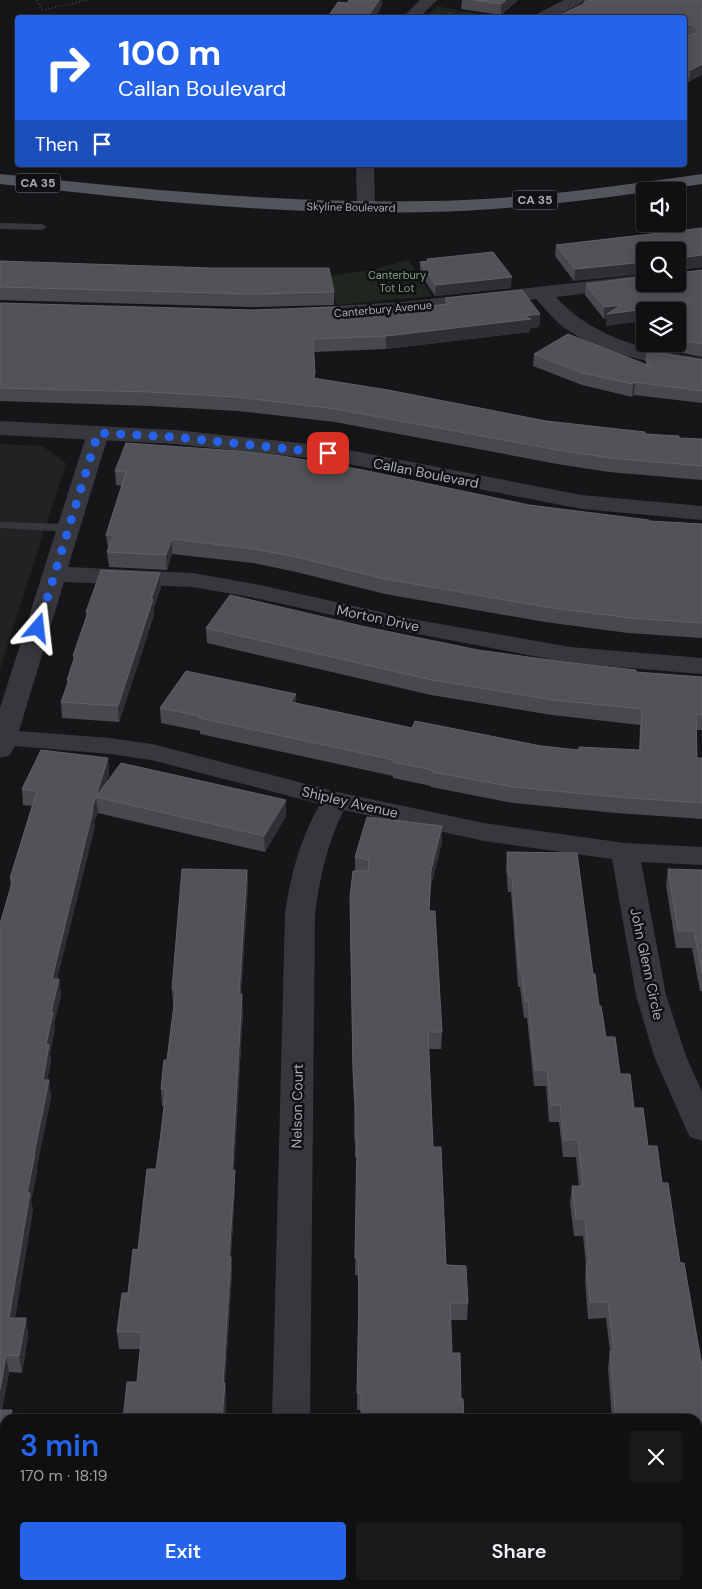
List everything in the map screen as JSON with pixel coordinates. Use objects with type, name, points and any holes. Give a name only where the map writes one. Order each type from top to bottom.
[{"type":"main road","name":"Skyline Boulevard","points":[[0,179],[219,202],[366,208],[492,205],[588,195],[702,179]]},
{"type":"street","points":[[412,15],[430,0]]},
{"type":"street","points":[[546,15],[576,0]]},
{"type":"street","points":[[365,167],[366,208]]},
{"type":"street","name":"Canterbury Avenue","points":[[278,315],[403,308],[636,282]]},
{"type":"street","points":[[541,293],[569,322],[599,340],[666,360],[702,364]]},
{"type":"street","name":"Callan Boulevard","points":[[0,428],[175,437],[328,453],[582,502],[702,513]]},
{"type":"street","points":[[1,741],[98,433]]},
{"type":"street","name":"Morton Drive","points":[[54,574],[193,580],[260,592],[412,626],[570,655],[702,666]]},
{"type":"street","name":"Shipley Avenue","points":[[1,741],[110,746],[152,752],[336,800],[484,832],[625,852],[702,856]]},
{"type":"street","name":"Nelson Court","points":[[291,1414],[300,913],[306,875],[318,831],[336,800]]},
{"type":"street","name":"John Glenn Circle","points":[[625,852],[651,994],[670,1056],[702,1129]]},
{"type":"lane","points":[[0,226],[42,227]]},
{"type":"lane","points":[[0,525],[69,528]]},
{"type":"path","points":[[37,0],[42,10],[88,0]]},
{"type":"shaded area","points":[[0,444],[42,446],[66,463],[0,669]]},
{"type":"green space","points":[[437,6],[484,15],[427,15]]},
{"type":"green space","name":"Canterbury Tot Lot","points":[[408,260],[432,296],[337,305],[328,276],[376,269]]},
{"type":"building","points":[[349,0],[379,0],[369,15],[329,15],[338,2],[347,3]]},
{"type":"building","points":[[474,0],[506,0],[501,4]]},
{"type":"building","points":[[591,0],[702,0],[702,64],[691,70],[687,69],[687,36],[698,31],[694,25],[687,24],[687,15],[560,15]]},
{"type":"building","points":[[702,228],[702,255],[686,257],[686,242],[636,242],[636,263],[575,269],[556,245],[668,232],[686,232],[686,230]]},
{"type":"building","points":[[493,252],[512,277],[436,285],[420,262],[428,261],[427,259]]},
{"type":"building","points":[[0,261],[210,268],[329,268],[334,292],[252,294],[0,287]]},
{"type":"building","points":[[702,270],[702,344],[686,341],[686,302],[636,302],[636,310],[607,314],[621,305],[604,307],[586,284],[636,277],[636,292],[686,292],[686,272]]},
{"type":"building","points":[[522,290],[540,314],[524,316],[531,319],[386,336],[313,339],[315,373],[313,378],[388,390],[546,421],[645,432],[645,434],[679,436],[679,438],[702,439],[702,466],[610,458],[335,409],[237,397],[150,392],[0,388],[0,303],[252,310],[336,307],[338,315],[449,304],[445,298]]},
{"type":"building","points":[[568,334],[650,366],[646,361],[648,352],[702,360],[702,391],[635,382],[633,384],[583,373],[534,354]]},
{"type":"building","points":[[126,443],[282,456],[363,470],[529,505],[649,521],[702,524],[702,623],[630,618],[546,607],[385,579],[292,556],[172,539],[166,555],[107,552],[114,535],[106,535],[126,472],[115,471]]},
{"type":"building","points":[[101,570],[160,573],[118,706],[61,702],[69,680],[67,680],[75,656],[73,656],[88,612],[86,612]]},
{"type":"building","points":[[230,595],[366,627],[478,650],[636,670],[636,672],[702,677],[702,715],[696,714],[697,758],[702,758],[702,803],[514,787],[432,772],[432,770],[393,762],[394,760],[160,708],[186,671],[296,694],[291,702],[412,728],[415,721],[541,746],[579,750],[579,747],[640,750],[642,709],[553,700],[432,680],[206,628]]},
{"type":"building","points":[[41,750],[108,758],[92,809],[52,979],[59,979],[46,1045],[49,1045],[43,1080],[49,1080],[27,1193],[30,1193],[9,1318],[26,1318],[19,1356],[6,1355],[0,1390],[0,924],[13,879],[10,878],[37,791],[22,789]]},
{"type":"building","points":[[121,763],[286,800],[264,836],[96,797]]},
{"type":"building","points":[[367,817],[442,826],[431,870],[429,911],[435,911],[442,1032],[428,1032],[433,1147],[441,1147],[446,1265],[466,1266],[468,1303],[450,1303],[452,1353],[460,1353],[461,1399],[463,1399],[464,1414],[361,1414],[361,1393],[357,1393],[359,1303],[358,1258],[355,1258],[357,1140],[355,1140],[350,896],[353,871],[368,871],[369,860],[355,857]]},
{"type":"building","points":[[507,852],[577,853],[593,974],[595,974],[599,1006],[601,1006],[606,1037],[615,1037],[620,1074],[630,1074],[634,1108],[643,1108],[648,1146],[657,1146],[662,1183],[668,1183],[680,1263],[684,1263],[702,1366],[702,1414],[616,1414],[610,1351],[614,1351],[608,1302],[590,1302],[586,1264],[589,1263],[585,1219],[576,1219],[572,1186],[583,1186],[578,1140],[564,1140],[560,1105],[551,1105],[547,1070],[535,1070],[528,1001],[525,1001],[521,970],[519,970],[512,876],[509,876]]},
{"type":"building","points":[[182,869],[247,870],[239,994],[242,994],[232,1170],[235,1170],[229,1257],[231,1257],[222,1414],[124,1414],[127,1382],[137,1382],[142,1332],[117,1332],[122,1293],[128,1293],[133,1249],[138,1250],[147,1169],[156,1169],[166,1089],[161,1089],[164,1060],[167,1060],[176,989],[172,989]]},
{"type":"building","points":[[668,869],[702,870],[702,973],[694,931],[678,931]]},
{"type":"building","points":[[0,1410],[12,1410],[11,1414],[0,1414]]},
{"type":"route","points":[[38,628],[98,433],[175,437],[328,453]]}]
